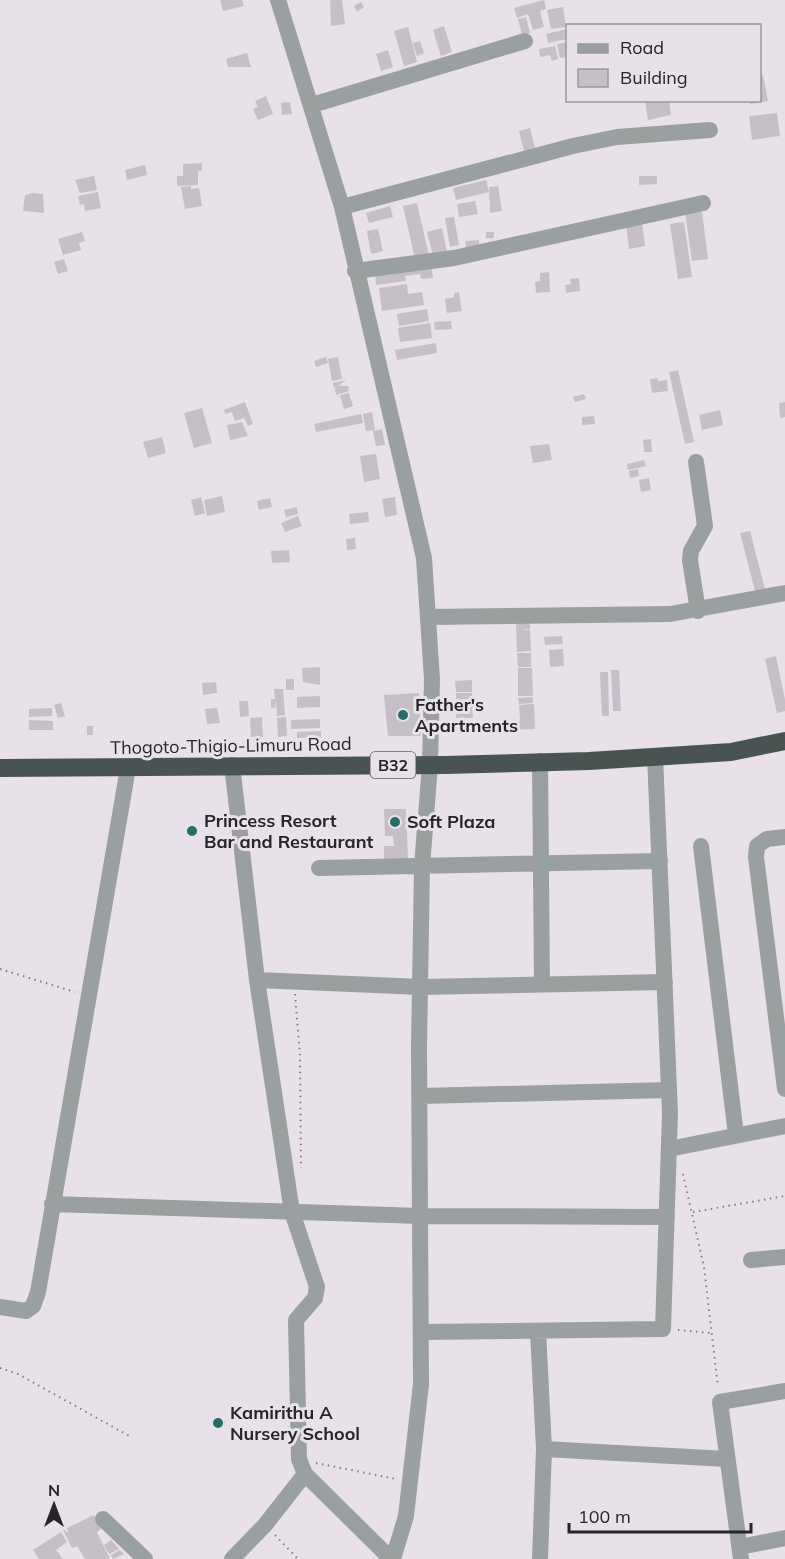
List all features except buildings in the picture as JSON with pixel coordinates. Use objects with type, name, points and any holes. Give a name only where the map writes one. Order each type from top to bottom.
[{"type":"highway","name":"Thogoto-Thigio-Limuru Road","points":[[0,768],[430,765],[731,752],[785,741]]},
{"type":"street","points":[[278,0],[342,207],[355,271],[419,528],[432,679],[430,765],[422,866],[421,1384],[406,1516],[392,1559],[302,1466]]},
{"type":"street","points":[[312,105],[525,41]]},
{"type":"street","points":[[342,207],[573,146],[616,138],[710,130]]},
{"type":"street","points":[[355,271],[454,258],[703,203]]},
{"type":"street","points":[[696,462],[705,518],[705,526],[691,551],[690,560],[698,610]]},
{"type":"street","points":[[428,617],[626,617],[698,610],[785,593]]},
{"type":"street","points":[[421,1332],[663,1329],[667,1217],[673,1148],[656,756]]},
{"type":"street","points":[[540,761],[539,864],[542,983]]},
{"type":"street","points":[[232,765],[257,980],[292,1212],[317,1287],[315,1298],[296,1320],[302,1466],[265,1525],[232,1559]]},
{"type":"street","points":[[0,1307],[22,1312],[33,1306],[38,1292],[128,768]]},
{"type":"street","points":[[785,837],[760,843],[757,846],[756,857],[785,1089]]},
{"type":"street","points":[[701,846],[736,1135]]},
{"type":"street","points":[[319,868],[660,861]]},
{"type":"street","points":[[257,980],[422,987],[665,982]]},
{"type":"street","points":[[420,1096],[669,1090]]},
{"type":"street","points":[[673,1148],[785,1126]]},
{"type":"street","points":[[52,1204],[421,1216],[667,1217]]},
{"type":"street","points":[[751,1260],[785,1257]]},
{"type":"street","points":[[538,1331],[544,1449],[540,1559]]},
{"type":"street","points":[[785,1391],[720,1402],[741,1553],[785,1538]]},
{"type":"street","points":[[544,1449],[727,1459]]},
{"type":"street","points":[[103,1519],[142,1558]]},
{"type":"path","points":[[0,969],[89,996]]},
{"type":"path","points":[[294,982],[300,1055],[301,1175]]},
{"type":"path","points":[[673,1148],[692,1212],[704,1267],[720,1402]]},
{"type":"path","points":[[692,1212],[785,1196]]},
{"type":"path","points":[[663,1329],[712,1333]]},
{"type":"path","points":[[0,1368],[18,1374],[131,1437]]},
{"type":"path","points":[[302,1466],[411,1482]]},
{"type":"path","points":[[265,1525],[298,1559]]},
{"type":"place","name":"Father's Apartments","points":[[403,715]]},
{"type":"place","name":"Soft Plaza","points":[[395,822]]},
{"type":"place","name":"Princess Resort Bar and Restaurant","points":[[192,831]]},
{"type":"place","name":"Kamirithu A Nursery School","points":[[218,1423]]}]
